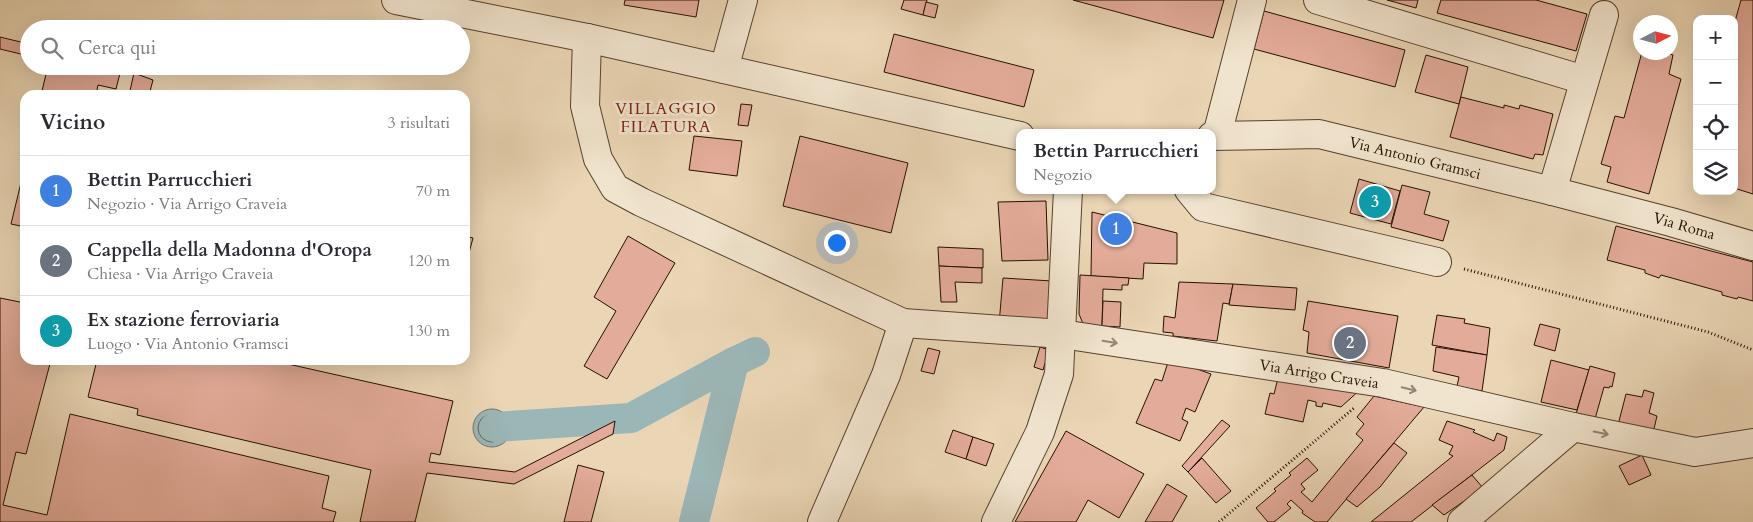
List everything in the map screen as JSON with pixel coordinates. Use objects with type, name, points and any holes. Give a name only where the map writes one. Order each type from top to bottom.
[{"type":"street","points":[[396,0],[587,38],[1016,135]]},
{"type":"street","points":[[724,69],[743,0]]},
{"type":"street","points":[[1216,132],[1252,0]]},
{"type":"street","points":[[1318,0],[1584,80]]},
{"type":"street","points":[[1552,191],[1604,15]]},
{"type":"street","points":[[587,38],[585,106],[598,159],[614,188],[903,323],[886,375],[822,522]]},
{"type":"street","name":"Via Antonio Gramsci","points":[[1216,136],[1319,134],[1615,207]]},
{"type":"street","points":[[996,522],[1040,432],[1059,374],[1068,194]]},
{"type":"street","points":[[1192,194],[1203,207],[1437,262]]},
{"type":"street","name":"Via Roma","points":[[1615,207],[1753,246]]},
{"type":"street","name":"Via Arrigo Craveia","points":[[903,323],[1062,334],[1383,383],[1573,427],[1695,452],[1753,443]]},
{"type":"street","points":[[1462,522],[1573,427]]},
{"type":"path","points":[[1437,262],[1708,332],[1753,350]]},
{"type":"path","points":[[1219,522],[1383,383]]},
{"type":"water","points":[[492,409],[505,415],[511,428],[505,441],[492,447],[479,441],[473,428],[479,415]]},
{"type":"building","points":[[625,0],[699,0],[696,17],[624,5]]},
{"type":"building","points":[[904,0],[927,0],[923,15],[901,9]]},
{"type":"building","points":[[1073,0],[1224,0],[1213,38]]},
{"type":"building","points":[[1387,0],[1418,0],[1416,8]]},
{"type":"building","points":[[1441,0],[1536,0],[1587,14],[1576,51],[1437,13]]},
{"type":"building","points":[[1741,0],[1753,0],[1753,194],[1738,189],[1737,15]]},
{"type":"building","points":[[926,2],[938,5],[935,18],[923,15]]},
{"type":"building","points":[[1264,11],[1405,50],[1395,87],[1254,49]]},
{"type":"building","points":[[894,34],[1034,70],[1024,107],[884,72]]},
{"type":"building","points":[[0,37],[20,42],[20,54],[0,49]]},
{"type":"building","points":[[1426,55],[1468,67],[1459,104],[1415,92]]},
{"type":"building","points":[[1640,60],[1672,60],[1669,74],[1681,79],[1649,194],[1607,182],[1611,167],[1601,164],[1615,116],[1624,118]]},
{"type":"building","points":[[46,75],[120,75],[116,89],[98,85],[97,90],[42,90]]},
{"type":"building","points":[[134,75],[153,80],[150,90],[130,90]]},
{"type":"building","points":[[1461,97],[1504,108],[1504,105],[1519,109],[1520,105],[1553,114],[1543,155],[1535,154],[1533,159],[1450,137]]},
{"type":"building","points":[[741,104],[752,105],[748,126],[738,125]]},
{"type":"building","points":[[694,136],[742,141],[737,176],[689,170]]},
{"type":"building","points":[[800,136],[908,163],[891,233],[783,206]]},
{"type":"building","points":[[1359,179],[1400,191],[1391,224],[1350,213]]},
{"type":"building","points":[[1402,185],[1430,192],[1424,214],[1449,221],[1443,241],[1391,227]]},
{"type":"building","points":[[20,187],[20,226],[11,224]]},
{"type":"building","points":[[1046,201],[1048,260],[1002,261],[998,202]]},
{"type":"building","points":[[1092,212],[1177,233],[1177,264],[1144,263],[1143,279],[1091,276]]},
{"type":"building","points":[[1616,226],[1753,262],[1753,301],[1722,295],[1722,292],[1661,275],[1659,278],[1645,273],[1645,270],[1607,260]]},
{"type":"building","points":[[628,236],[675,263],[607,379],[584,366],[616,311],[594,297]]},
{"type":"building","points":[[470,237],[473,238],[470,249]]},
{"type":"building","points":[[938,247],[983,249],[983,268],[939,266]]},
{"type":"building","points":[[939,266],[982,268],[982,283],[955,282],[957,302],[941,302]]},
{"type":"building","points":[[1080,275],[1129,278],[1128,285],[1122,285],[1122,290],[1103,289],[1102,326],[1084,326],[1079,314]]},
{"type":"building","points":[[1003,278],[1052,281],[1049,327],[999,324]]},
{"type":"building","points":[[1179,282],[1233,284],[1229,304],[1223,303],[1217,341],[1173,336],[1173,333],[1163,332],[1164,316],[1175,318]]},
{"type":"building","points":[[1233,284],[1297,288],[1295,310],[1229,305]]},
{"type":"building","points":[[0,298],[20,302],[20,365],[50,365],[26,454],[16,452],[3,505],[47,515],[70,414],[329,476],[322,508],[336,512],[333,522],[0,522]]},
{"type":"building","points":[[1103,301],[1121,302],[1120,327],[1102,326]]},
{"type":"building","points":[[1308,301],[1398,316],[1389,368],[1307,353],[1309,332],[1303,330]]},
{"type":"building","points":[[1437,315],[1465,319],[1464,323],[1490,328],[1487,355],[1432,345]]},
{"type":"building","points":[[1540,324],[1560,329],[1555,351],[1534,345]]},
{"type":"building","points":[[1040,347],[1049,350],[1043,370],[1034,367]]},
{"type":"building","points":[[1436,347],[1487,355],[1482,391],[1457,386],[1459,377],[1433,371]]},
{"type":"building","points":[[928,348],[940,351],[934,374],[921,371]]},
{"type":"building","points":[[1169,359],[1211,374],[1195,412],[1186,408],[1182,419],[1188,422],[1180,441],[1136,423],[1155,379],[1162,381]]},
{"type":"building","points":[[1551,360],[1589,370],[1577,410],[1541,402]]},
{"type":"building","points":[[96,365],[292,365],[453,401],[440,455],[431,453],[429,462],[515,472],[615,421],[613,434],[514,484],[427,473],[415,522],[360,522],[371,470],[137,415],[138,409],[88,397]]},
{"type":"building","points":[[1590,366],[1615,373],[1612,387],[1604,387],[1595,419],[1576,414]]},
{"type":"building","points":[[1279,374],[1362,388],[1341,407],[1323,403],[1322,407],[1316,406],[1316,402],[1308,400],[1303,422],[1265,414],[1270,393],[1274,394]]},
{"type":"building","points":[[1644,390],[1654,393],[1649,413],[1657,416],[1653,433],[1618,425],[1626,394],[1642,397]]},
{"type":"building","points":[[1374,396],[1424,407],[1327,522],[1315,522],[1302,513],[1303,511],[1291,500],[1287,504],[1291,508],[1274,522],[1268,522],[1256,508],[1276,491],[1274,489],[1291,475],[1289,473],[1307,458],[1318,470],[1301,484],[1305,489],[1301,492],[1312,502],[1363,440],[1356,434],[1364,424],[1357,417]]},
{"type":"building","points":[[1222,420],[1230,426],[1188,472],[1182,466]]},
{"type":"building","points":[[1447,421],[1475,430],[1473,432],[1494,441],[1497,433],[1507,437],[1504,450],[1411,522],[1371,522],[1453,456],[1449,454],[1453,446],[1439,440]]},
{"type":"building","points":[[953,430],[973,437],[966,459],[945,452]]},
{"type":"building","points":[[1066,431],[1144,474],[1119,518],[1088,500],[1076,522],[1015,522]]},
{"type":"building","points":[[973,437],[994,444],[986,466],[966,459]]},
{"type":"building","points":[[1394,443],[1407,453],[1380,487],[1357,507],[1346,499]]},
{"type":"building","points":[[1642,455],[1651,475],[1629,485],[1619,466]]},
{"type":"building","points":[[1202,458],[1231,491],[1216,503],[1188,472]]},
{"type":"building","points":[[578,465],[604,472],[591,522],[564,522]]},
{"type":"building","points":[[1472,475],[1483,488],[1444,515],[1432,505]]},
{"type":"building","points":[[1167,484],[1187,496],[1172,522],[1145,522]]},
{"type":"waterway","points":[[694,522],[734,362],[755,352]]},
{"type":"waterway","points":[[495,427],[631,418],[734,362]]},
{"type":"place","name":"Ex stazione ferroviaria","points":[[1375,202]]},
{"type":"place","name":"Bettin Parrucchieri","points":[[1116,229]]},
{"type":"place","name":"Cappella della Madonna d'Oropa","points":[[1350,343]]},
{"type":"district","name":"VILLAGGIO FILATURA","points":[[666,118]]}]
